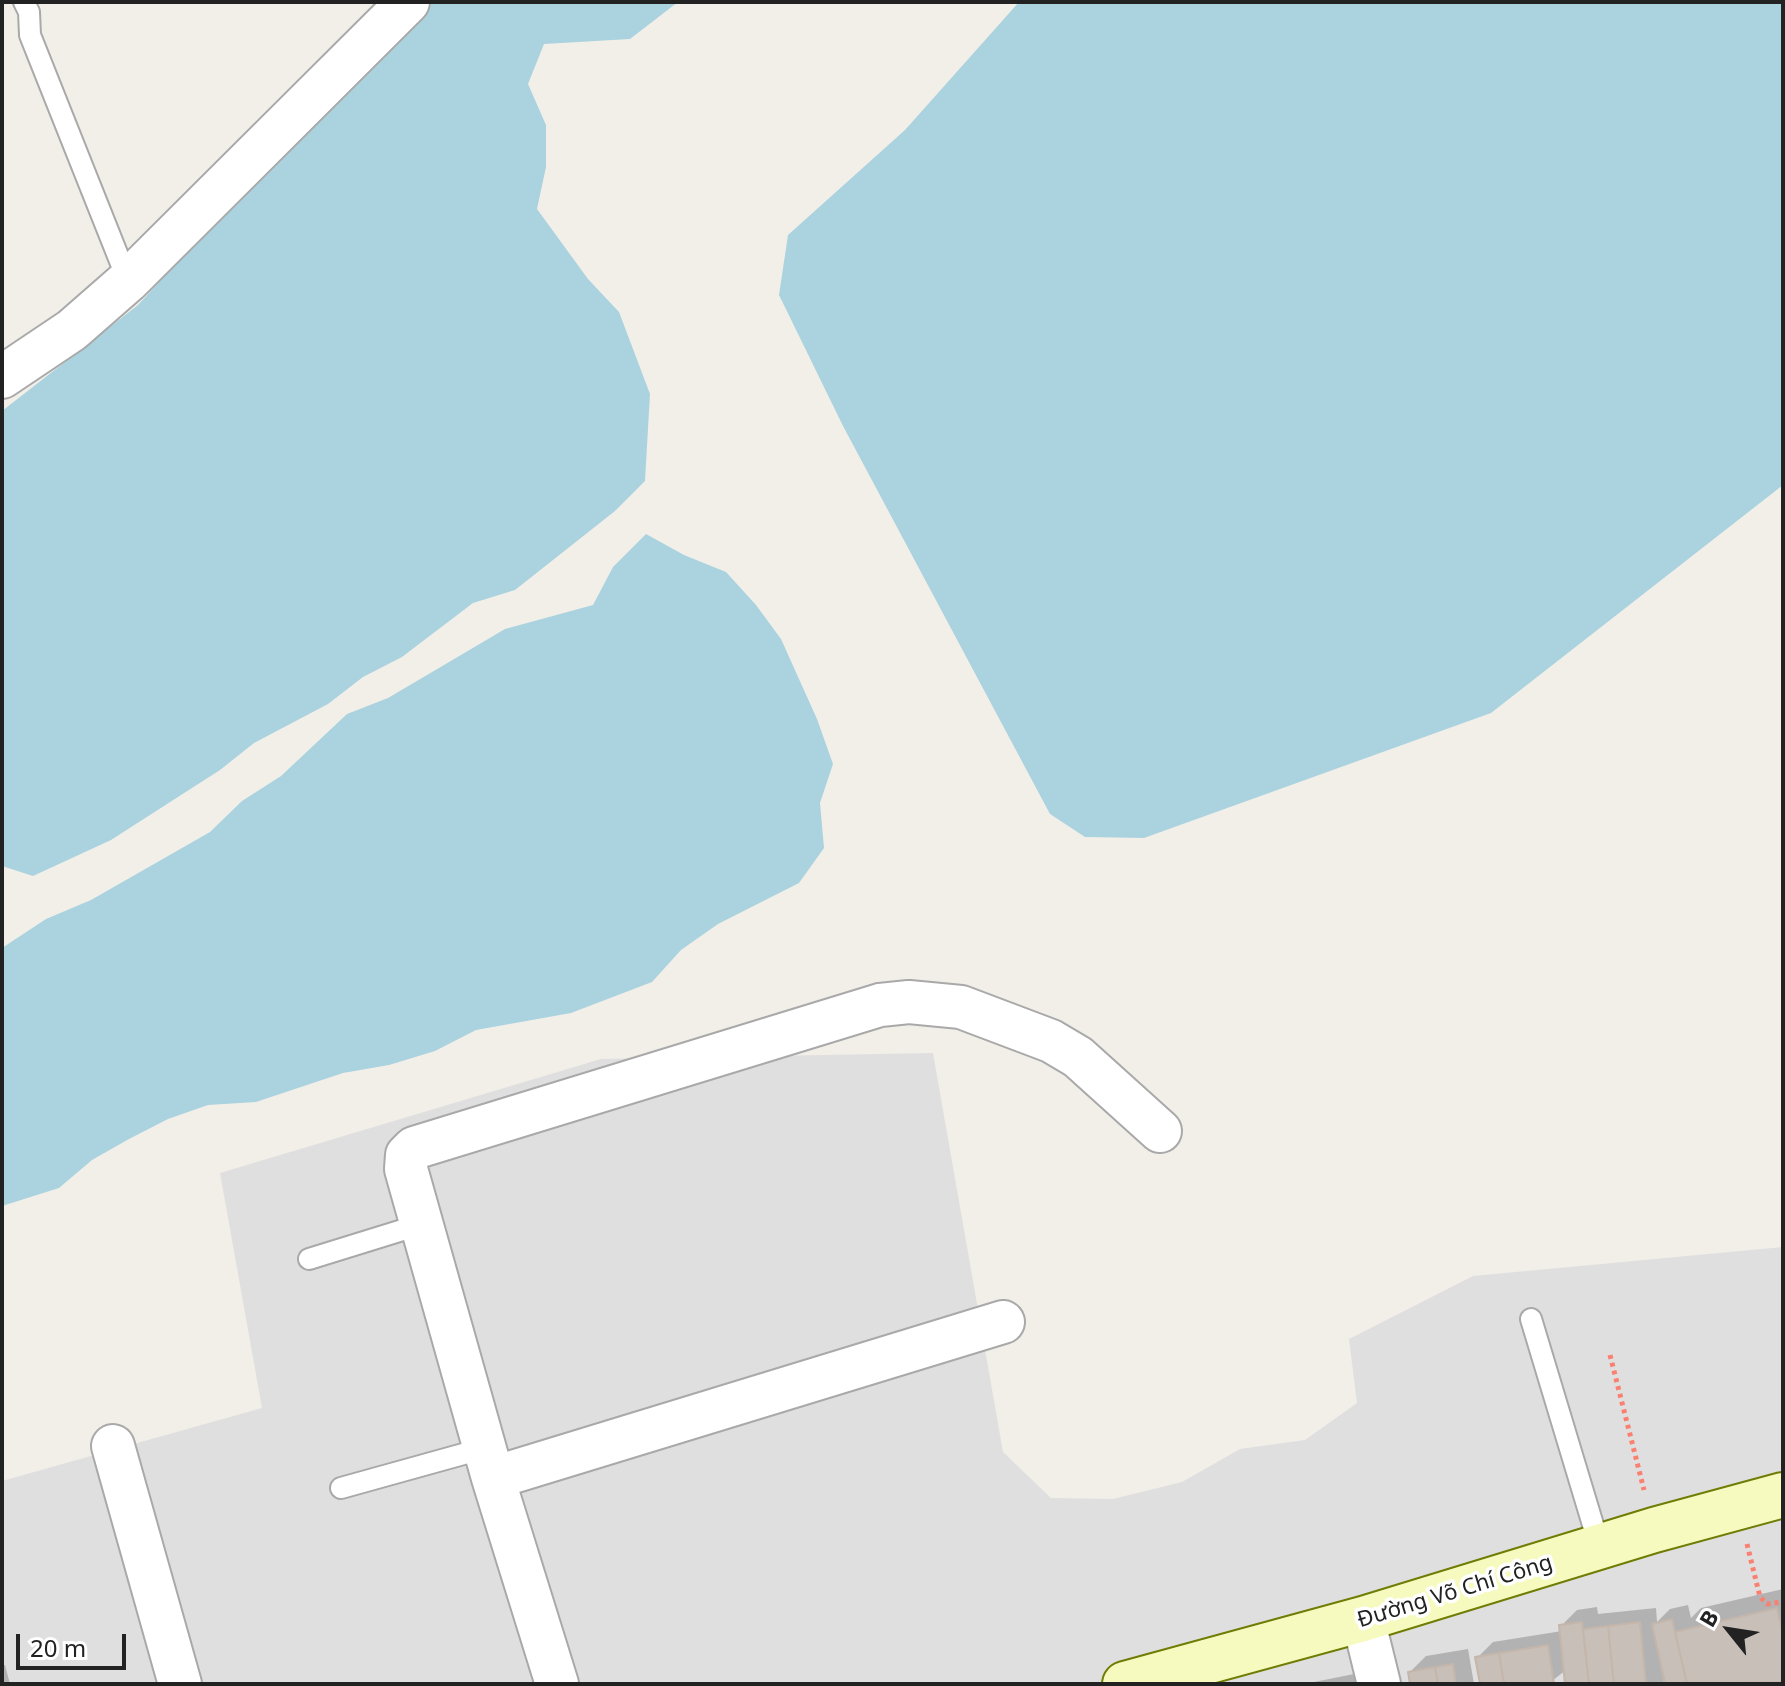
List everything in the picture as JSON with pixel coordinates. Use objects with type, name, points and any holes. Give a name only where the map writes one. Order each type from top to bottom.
[{"type":"main road","name":"Đường Võ Chí Công","points":[[1125,1684],[1363,1619],[1654,1530],[1783,1495]]},
{"type":"street","points":[[2,377],[72,330],[128,281],[408,2]]},
{"type":"street","points":[[557,1684],[489,1463],[406,1169],[407,1155],[414,1148],[880,1005],[909,1002],[961,1007],[1051,1041],[1078,1057],[1160,1131]]},
{"type":"street","points":[[489,1463],[1003,1322]]},
{"type":"street","points":[[113,1446],[180,1684]]},
{"type":"street","points":[[1363,1619],[1379,1684]]},
{"type":"lane","points":[[24,2],[29,12],[30,35],[128,281]]},
{"type":"lane","points":[[309,1259],[422,1224]]},
{"type":"lane","points":[[1531,1319],[1600,1548]]},
{"type":"lane","points":[[341,1488],[489,1463]]},
{"type":"path","points":[[1610,1355],[1654,1530]]},
{"type":"path","points":[[1737,1508],[1760,1597],[1767,1604],[1783,1602]]},
{"type":"shaded area","points":[[933,1053],[1003,1452],[1051,1498],[1113,1499],[1182,1482],[1240,1449],[1305,1440],[1357,1403],[1349,1339],[1473,1276],[1783,1247],[1783,1682],[2,1684],[2,1481],[262,1408],[220,1173],[601,1059]]},
{"type":"water","points":[[416,2],[678,2],[630,39],[544,44],[528,84],[546,125],[546,167],[537,209],[588,279],[619,312],[650,394],[645,481],[615,511],[515,590],[473,603],[402,657],[363,677],[328,704],[254,743],[220,770],[111,840],[33,876],[2,866],[2,411],[138,305]]},
{"type":"water","points":[[1019,2],[1783,2],[1783,485],[1491,713],[1144,838],[1085,837],[1050,814],[843,426],[779,295],[788,235],[905,130]]},
{"type":"water","points":[[646,534],[684,555],[726,572],[781,639],[817,719],[833,764],[820,803],[824,848],[799,883],[718,924],[681,950],[652,982],[571,1013],[476,1030],[435,1051],[389,1065],[343,1073],[256,1102],[208,1105],[168,1119],[129,1139],[92,1160],[59,1188],[2,1206],[2,948],[46,919],[91,900],[210,832],[242,801],[281,776],[347,714],[388,698],[505,629],[593,605],[613,567]]},
{"type":"building","points":[[1777,1608],[1783,1635],[1783,1682],[1687,1684],[1675,1632]]},
{"type":"building","points":[[1672,1619],[1687,1684],[1665,1684],[1652,1624]]},
{"type":"building","points":[[1582,1622],[1589,1684],[1565,1684],[1559,1625]]},
{"type":"building","points":[[1640,1622],[1646,1684],[1614,1684],[1608,1626]]},
{"type":"building","points":[[1608,1626],[1614,1684],[1589,1684],[1583,1629]]},
{"type":"building","points":[[1548,1645],[1554,1684],[1504,1684],[1499,1653]]},
{"type":"building","points":[[1499,1653],[1504,1684],[1480,1684],[1475,1657]]},
{"type":"building","points":[[1453,1664],[1456,1684],[1438,1684],[1435,1667]]},
{"type":"building","points":[[1435,1667],[1438,1684],[1410,1684],[1408,1672]]}]
